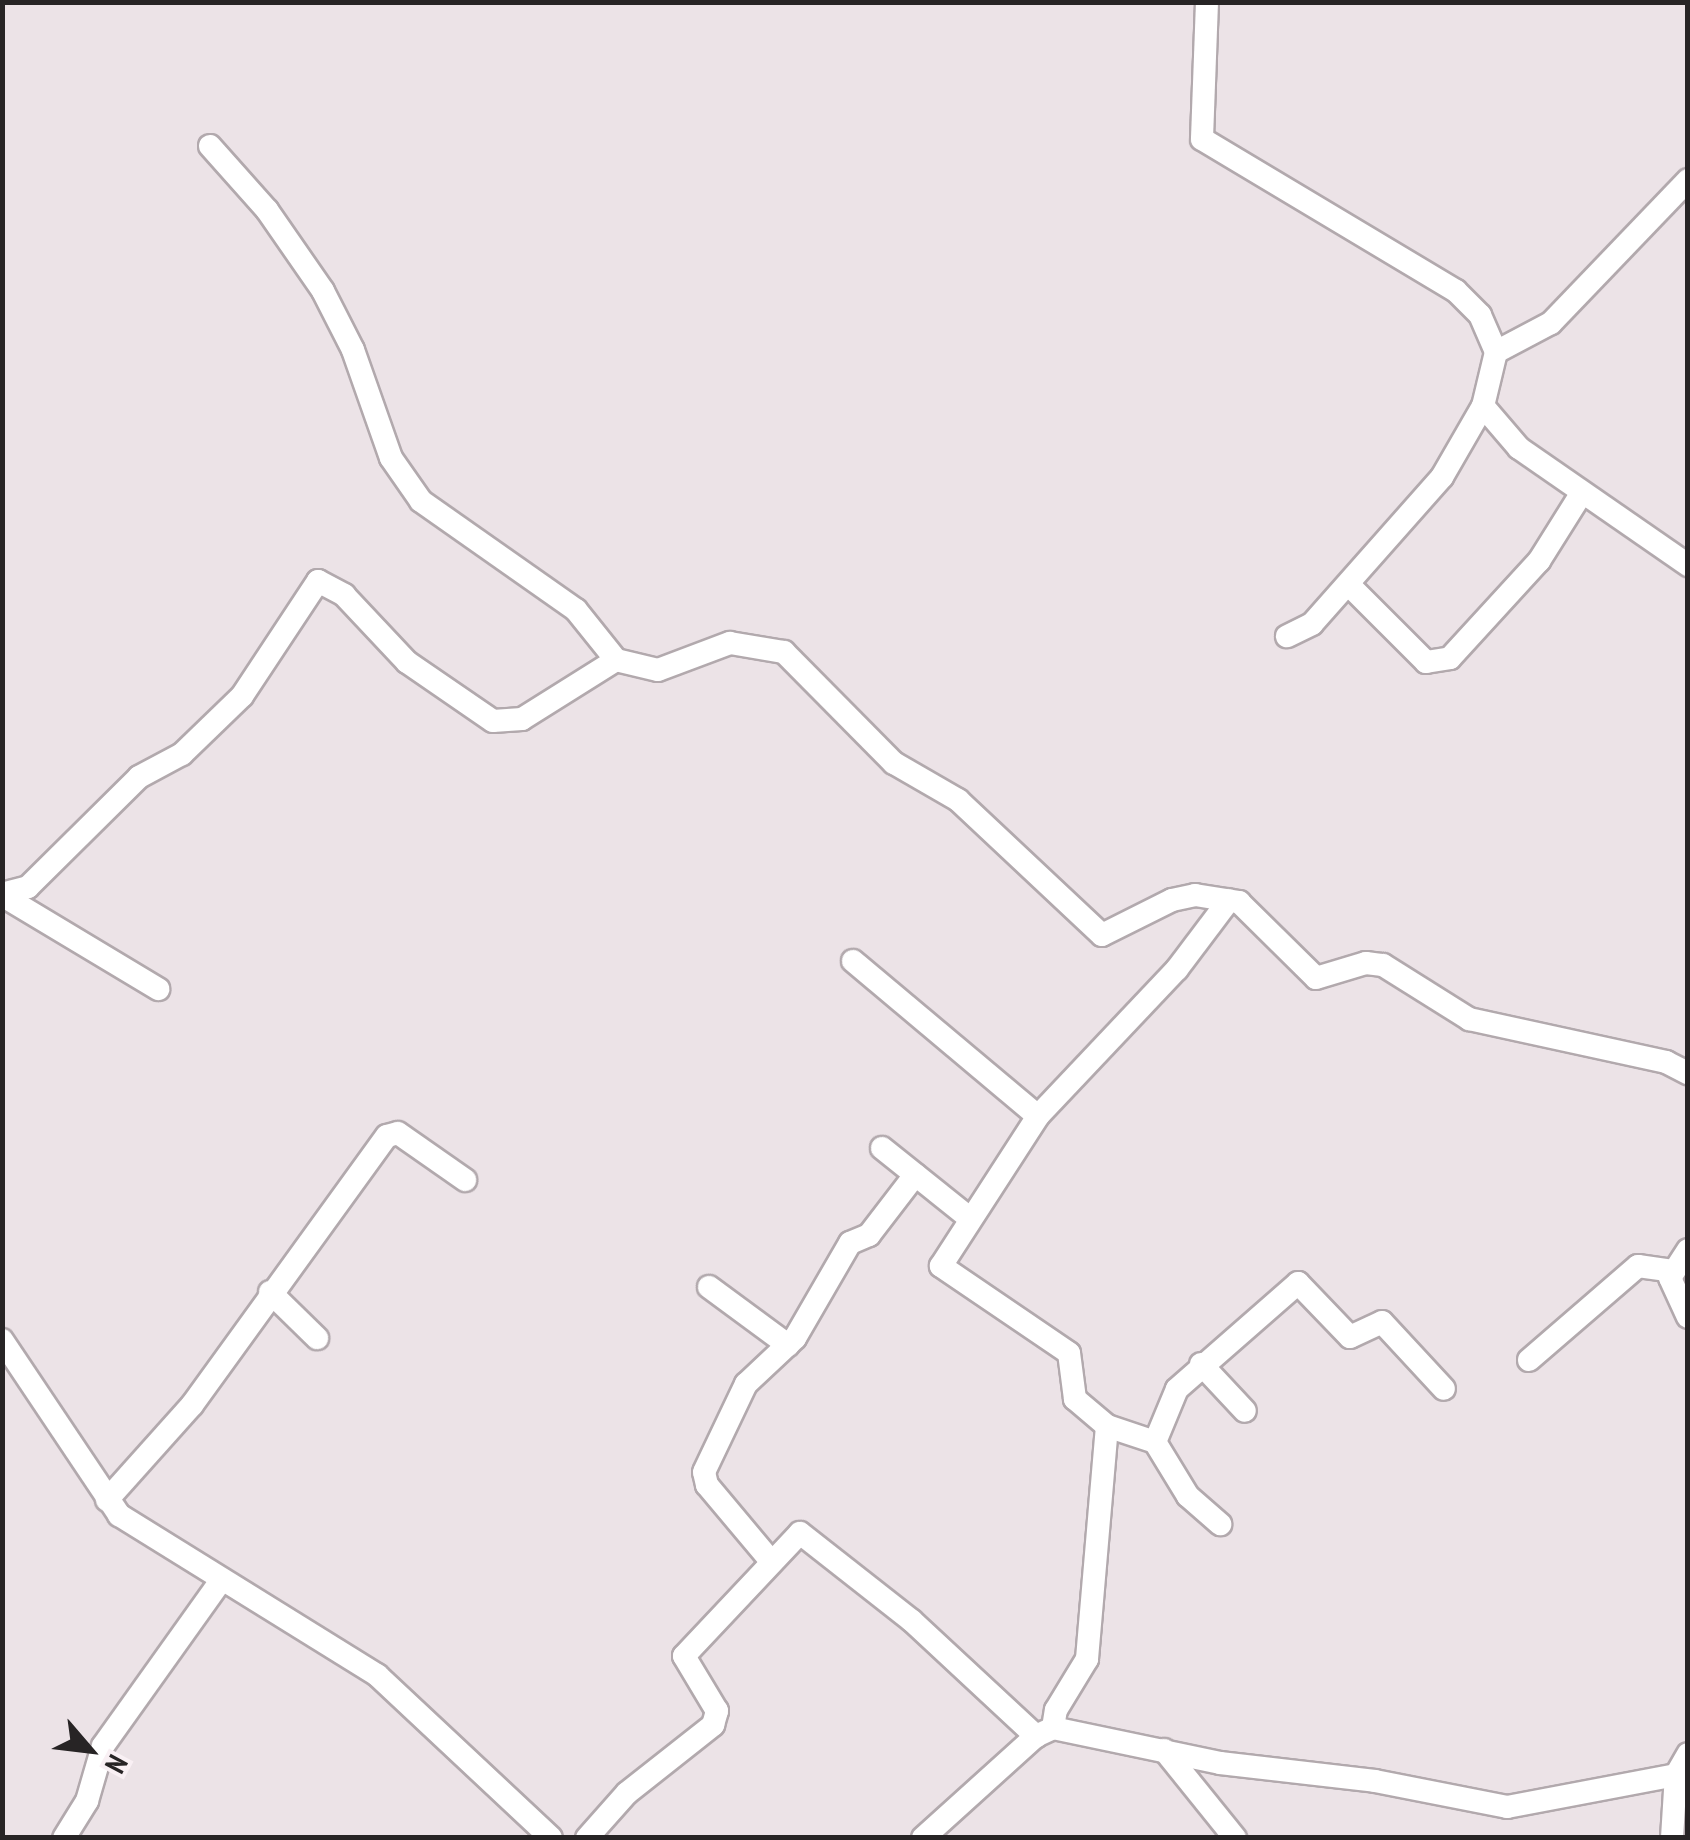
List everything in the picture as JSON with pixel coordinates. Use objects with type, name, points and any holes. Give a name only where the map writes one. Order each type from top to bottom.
[{"type":"street","points":[[1206,2],[1202,139],[1456,291],[1480,315],[1496,352],[1484,406],[1442,477],[1312,624],[1287,636]]},
{"type":"street","points":[[210,146],[267,210],[323,291],[354,350],[391,458],[421,501],[576,610],[616,660],[658,670],[730,643],[784,652],[894,763],[958,800],[1102,935],[1172,900],[1195,895],[1229,900],[1250,908],[1316,978],[1366,963],[1384,965],[1469,1020],[1666,1062],[1688,1073]]},
{"type":"street","points":[[1496,352],[1551,323],[1688,180]]},
{"type":"street","points":[[1484,406],[1519,448],[1688,566]]},
{"type":"street","points":[[1349,585],[1426,662],[1450,658],[1539,560],[1580,494]]},
{"type":"street","points":[[4,896],[28,887],[139,777],[182,754],[242,696],[318,581],[344,595],[407,662],[493,721],[522,719],[616,660]]},
{"type":"street","points":[[4,896],[158,989]]},
{"type":"street","points":[[1220,1524],[1188,1496],[1155,1442],[1107,1426],[1075,1399],[1069,1353],[942,1269],[968,1217],[1038,1116],[1177,968],[1229,900]]},
{"type":"street","points":[[852,961],[1038,1116]]},
{"type":"street","points":[[107,1500],[192,1405],[270,1292],[392,1132],[464,1180]]},
{"type":"street","points":[[882,1148],[968,1217]]},
{"type":"street","points":[[770,1560],[704,1477],[746,1384],[788,1344],[850,1243],[869,1235],[915,1175]]},
{"type":"street","points":[[1688,1250],[1673,1271],[1672,1289],[1688,1317]]},
{"type":"street","points":[[1529,1360],[1638,1266],[1673,1271]]},
{"type":"street","points":[[1155,1442],[1167,1404],[1201,1364],[1301,1282],[1350,1337],[1382,1322],[1444,1390]]},
{"type":"street","points":[[709,1286],[788,1344]]},
{"type":"street","points":[[270,1292],[317,1338]]},
{"type":"street","points":[[2,1340],[119,1515],[220,1582],[377,1675],[551,1838]]},
{"type":"street","points":[[1201,1364],[1245,1410]]},
{"type":"street","points":[[923,1838],[1045,1732],[1087,1658],[1107,1426]]},
{"type":"street","points":[[587,1838],[626,1794],[713,1725],[718,1711],[684,1656],[770,1560],[805,1533],[1045,1732],[1506,1807],[1682,1765],[1672,1838]]},
{"type":"street","points":[[64,1838],[87,1800],[104,1746],[220,1582]]},
{"type":"street","points":[[1164,1750],[1235,1838]]}]
